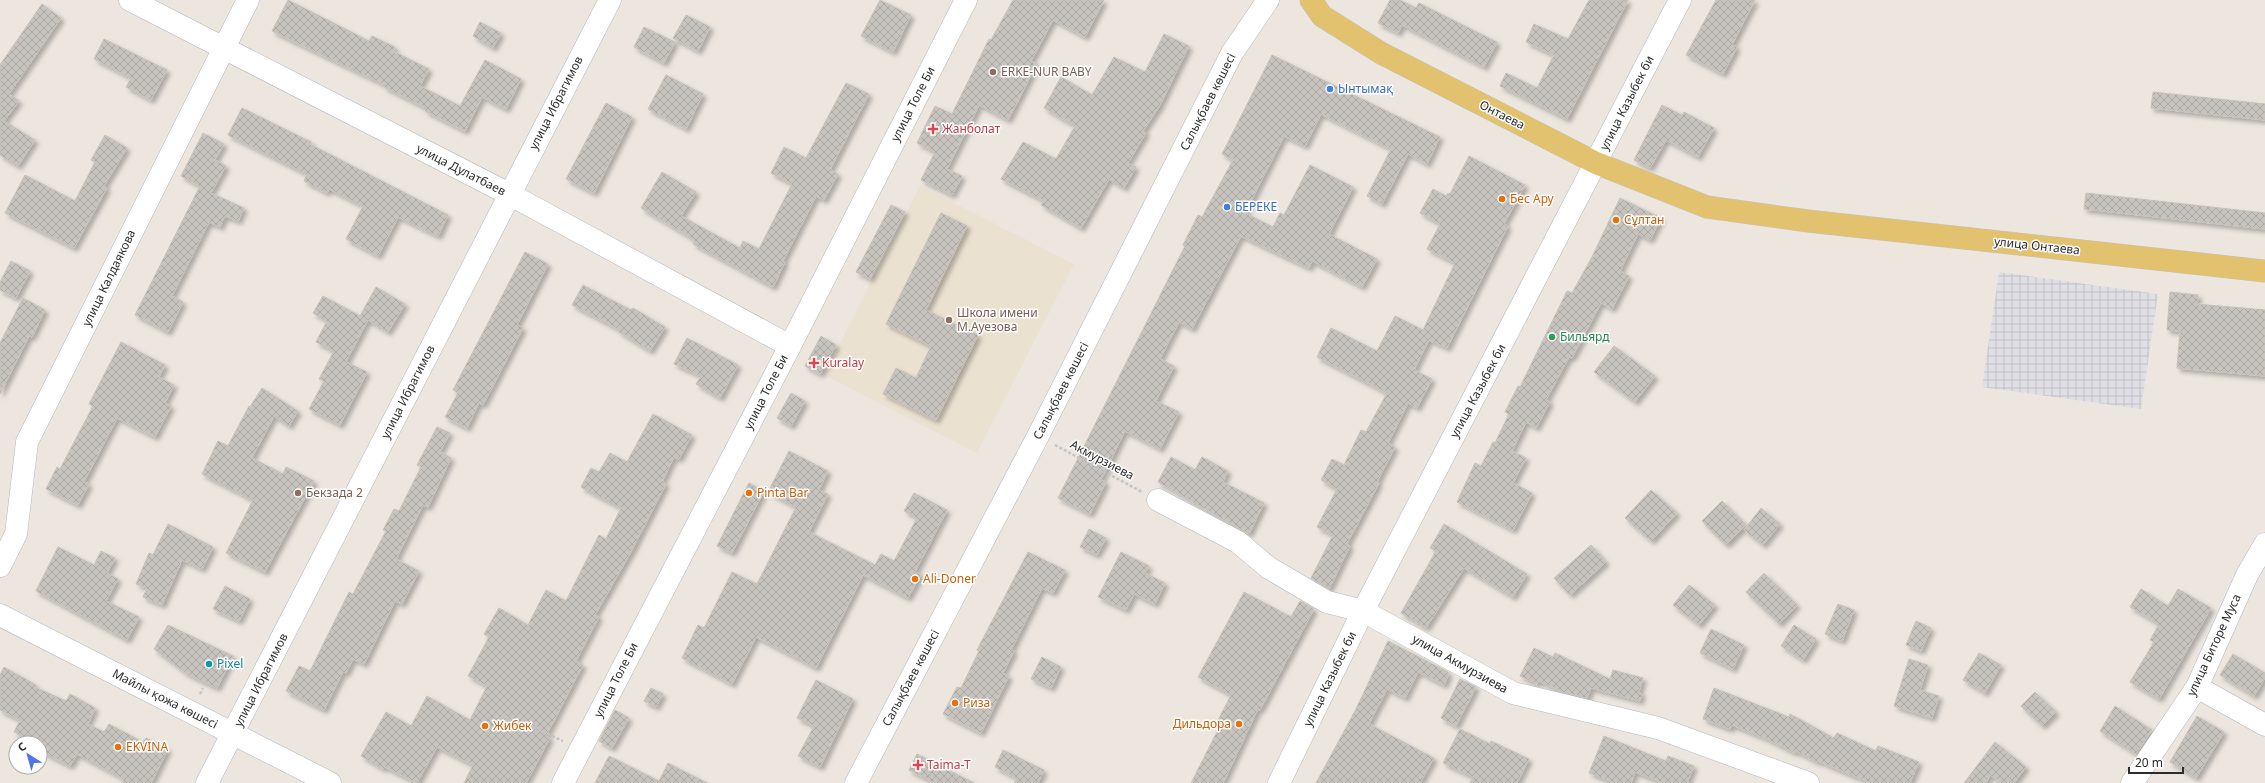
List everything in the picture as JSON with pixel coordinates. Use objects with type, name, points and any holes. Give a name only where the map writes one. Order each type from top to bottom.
[{"type":"main road","name":"Онтаева","points":[[1310,0],[1322,16],[1381,53],[1596,163],[1707,207]]},
{"type":"main road","name":"улица Онтаева","points":[[1707,207],[1808,221],[2265,271]]},
{"type":"street","name":"улица Дулатбаев","points":[[130,0],[509,194],[790,346]]},
{"type":"street","name":"улица Калдаякова","points":[[0,566],[16,534],[28,442],[248,0]]},
{"type":"street","name":"улица Ибрагимов","points":[[207,783],[610,0]]},
{"type":"street","name":"улица Толе Би","points":[[563,783],[790,346],[966,0]]},
{"type":"street","name":"Салықбаев көшесі","points":[[856,783],[1038,436],[1232,53],[1268,0]]},
{"type":"street","name":"улица Казыбек би","points":[[1279,783],[1363,611],[1680,0]]},
{"type":"street","name":"улица Акмурзиева","points":[[1158,500],[1238,542],[1269,568],[1327,602],[1363,611],[1513,693],[1658,728],[1808,783]]},
{"type":"street","name":"улица Биторе Муса","points":[[2132,783],[2197,687],[2247,575],[2265,544]]},
{"type":"street","name":"Майлы қожа көшесі","points":[[0,615],[330,783]]},
{"type":"street","points":[[2197,687],[2265,725]]},
{"type":"path","name":"Акмурзиева","points":[[1038,436],[1158,500]]},
{"type":"path","points":[[501,717],[516,719],[580,750]]},
{"type":"shaded area","name":"Школа имени М.Ауезова","points":[[920,186],[1074,264],[977,453],[824,375]]},
{"type":"shaded area","points":[[1999,272],[2158,294],[2141,409],[1982,387]]},
{"type":"building","points":[[288,0],[369,41],[372,36],[395,47],[393,51],[429,69],[420,86],[460,106],[485,60],[521,79],[506,109],[482,97],[465,131],[425,111],[426,108],[384,87],[385,85],[272,31]]},
{"type":"building","points":[[880,0],[911,15],[893,52],[861,36]]},
{"type":"building","points":[[1013,0],[1104,0],[1085,37],[1053,20],[1031,61],[1037,64],[1008,120],[979,105],[947,169],[962,176],[952,195],[921,180],[935,152],[917,143],[935,106],[952,114],[989,39],[991,40]]},
{"type":"building","points":[[1390,0],[1400,0],[1416,8],[1419,3],[1497,42],[1484,67],[1402,25],[1398,33],[1378,23]]},
{"type":"building","points":[[1589,0],[1628,0],[1567,119],[1500,86],[1506,73],[1537,88],[1554,55],[1526,42],[1534,24],[1568,39]]},
{"type":"building","points":[[1716,0],[1755,0],[1732,45],[1737,47],[1723,74],[1686,55]]},
{"type":"building","points":[[42,4],[61,18],[9,94],[19,101],[4,121],[35,140],[18,166],[0,155],[0,65]]},
{"type":"building","points":[[686,15],[710,27],[698,51],[673,38]]},
{"type":"building","points":[[480,22],[501,33],[493,48],[473,36]]},
{"type":"building","points":[[644,27],[675,42],[664,63],[634,47]]},
{"type":"building","points":[[1164,34],[1189,46],[1159,107],[1143,131],[1146,133],[1128,163],[1136,167],[1124,188],[1109,179],[1081,228],[1041,205],[1044,201],[1001,179],[1023,142],[1056,159],[1075,126],[1044,108],[1061,77],[1092,95],[1114,57],[1145,72]]},
{"type":"building","points":[[104,39],[167,70],[151,100],[126,87],[131,78],[94,59]]},
{"type":"building","points":[[1272,55],[1440,137],[1427,164],[1408,154],[1382,204],[1367,196],[1391,149],[1321,114],[1305,146],[1284,136],[1245,213],[1273,227],[1280,213],[1284,215],[1310,165],[1353,187],[1329,234],[1377,259],[1362,287],[1312,261],[1309,268],[1241,236],[1192,329],[1179,322],[1160,359],[1174,366],[1156,401],[1179,412],[1160,449],[1125,431],[1101,480],[1106,482],[1090,514],[1058,498],[1185,246],[1183,245],[1198,215],[1202,217],[1233,160],[1222,154]]},
{"type":"building","points":[[666,75],[703,94],[686,129],[648,109]]},
{"type":"building","points":[[846,83],[869,94],[830,170],[838,174],[824,200],[816,196],[783,261],[785,262],[773,287],[693,244],[695,240],[641,208],[662,172],[696,192],[681,216],[740,248],[743,241],[759,249],[792,184],[771,173],[784,147],[806,158]]},
{"type":"building","points":[[2153,92],[2265,104],[2265,120],[2151,108]]},
{"type":"building","points":[[606,103],[632,117],[594,193],[566,179]]},
{"type":"building","points":[[1662,105],[1682,115],[1684,112],[1714,128],[1698,157],[1666,140],[1650,168],[1634,160]]},
{"type":"building","points":[[242,108],[311,142],[310,144],[448,215],[438,236],[398,217],[378,256],[346,239],[363,206],[329,189],[327,193],[304,181],[307,174],[228,135]]},
{"type":"building","points":[[203,133],[224,144],[215,160],[226,166],[211,193],[244,208],[238,221],[225,216],[220,227],[209,222],[172,296],[183,302],[168,332],[135,315],[200,186],[181,176]]},
{"type":"building","points":[[105,135],[127,148],[104,186],[107,188],[74,248],[5,213],[25,175],[75,201],[95,162],[91,160]]},
{"type":"building","points":[[1469,156],[1525,185],[1504,224],[1508,226],[1447,348],[1429,340],[1414,370],[1432,379],[1417,408],[1408,403],[1388,443],[1395,447],[1377,482],[1379,483],[1347,544],[1350,546],[1329,589],[1311,578],[1333,535],[1317,527],[1337,489],[1321,480],[1332,459],[1344,465],[1361,430],[1366,432],[1387,393],[1317,357],[1331,328],[1377,351],[1395,316],[1423,330],[1455,263],[1427,249],[1440,224],[1420,213],[1433,189],[1446,196],[1448,193],[1450,194]]},
{"type":"building","points":[[2086,193],[2265,213],[2265,229],[2084,209]]},
{"type":"building","points":[[1620,198],[1661,218],[1650,240],[1638,234],[1620,271],[1629,276],[1612,309],[1601,303],[1572,358],[1569,357],[1546,400],[1550,402],[1536,428],[1526,422],[1512,451],[1526,458],[1513,483],[1532,493],[1513,530],[1457,502],[1475,463],[1481,466],[1493,442],[1495,443],[1509,414],[1505,412],[1518,386],[1520,387],[1567,291],[1572,293],[1592,257]]},
{"type":"building","points":[[891,205],[905,212],[870,279],[856,272]]},
{"type":"building","name":"Школа имени М.Ауезова","points":[[941,213],[967,226],[926,310],[978,335],[936,420],[883,394],[896,368],[916,378],[931,346],[886,324]]},
{"type":"building","points":[[525,252],[548,264],[517,325],[523,328],[483,405],[479,403],[467,428],[445,417],[458,393],[453,390]]},
{"type":"building","points":[[11,261],[30,271],[16,298],[0,290],[0,282]]},
{"type":"building","points":[[583,285],[631,310],[633,308],[665,327],[650,351],[619,332],[620,330],[572,305]]},
{"type":"building","points":[[376,287],[405,304],[388,332],[368,320],[346,362],[367,372],[340,425],[309,409],[324,381],[319,379],[334,351],[316,342],[327,321],[313,313],[323,296],[360,316]]},
{"type":"building","points":[[2170,292],[2198,295],[2197,304],[2265,310],[2265,376],[2177,368],[2180,331],[2167,330]]},
{"type":"building","points":[[23,298],[45,310],[32,337],[29,336],[0,394],[0,343]]},
{"type":"building","points":[[821,336],[836,345],[820,374],[805,366]]},
{"type":"building","points":[[687,338],[738,365],[720,398],[696,384],[701,376],[674,364]]},
{"type":"building","points":[[121,342],[165,365],[159,377],[174,385],[165,403],[171,406],[155,437],[117,418],[84,482],[89,484],[78,505],[46,489],[57,467],[60,469],[93,406],[89,404]]},
{"type":"building","points":[[1614,346],[1655,376],[1635,402],[1594,372]]},
{"type":"building","points":[[262,388],[298,411],[289,426],[274,416],[252,458],[283,474],[286,467],[314,481],[265,572],[226,553],[253,500],[202,474],[218,441],[228,446],[249,406],[250,407]]},
{"type":"building","points":[[791,393],[805,401],[791,426],[777,418]]},
{"type":"building","points":[[653,414],[692,435],[679,459],[674,457],[662,482],[666,484],[631,552],[595,615],[599,617],[576,661],[583,665],[546,736],[550,738],[526,783],[464,783],[473,765],[437,747],[417,783],[385,767],[383,769],[361,756],[386,712],[411,726],[427,696],[470,720],[487,686],[468,676],[489,637],[484,634],[499,608],[528,625],[546,590],[566,601],[599,535],[606,539],[621,508],[581,487],[591,468],[599,472],[610,453],[627,462]]},
{"type":"building","points":[[437,427],[450,433],[440,452],[451,458],[428,507],[423,505],[396,559],[419,571],[402,604],[395,601],[364,664],[353,659],[346,673],[343,672],[324,710],[286,691],[299,666],[310,671],[349,592],[353,594],[386,531],[383,530],[394,509],[399,511],[421,467],[417,465]]},
{"type":"building","points":[[789,451],[828,471],[819,490],[828,494],[809,532],[875,565],[881,554],[894,561],[917,518],[904,511],[914,493],[947,510],[915,572],[921,574],[908,598],[863,575],[816,668],[756,637],[732,684],[682,658],[698,625],[704,628],[732,572],[757,584],[796,507],[768,492]]},
{"type":"building","points":[[1171,457],[1195,470],[1202,457],[1228,471],[1223,482],[1264,503],[1249,534],[1158,482]]},
{"type":"building","points":[[749,483],[764,491],[732,553],[717,546]]},
{"type":"building","points":[[1651,490],[1677,513],[1651,541],[1625,518]]},
{"type":"building","points":[[1722,501],[1746,525],[1726,545],[1702,521]]},
{"type":"building","points":[[1761,508],[1780,524],[1763,545],[1744,530]]},
{"type":"building","points":[[168,524],[213,547],[202,569],[182,560],[162,605],[143,597],[147,588],[136,584],[149,553],[153,555]]},
{"type":"building","points":[[1444,524],[1527,574],[1513,597],[1464,568],[1426,628],[1401,613],[1436,551],[1430,548]]},
{"type":"building","points":[[1089,529],[1106,538],[1097,555],[1080,547]]},
{"type":"building","points":[[1591,545],[1606,562],[1570,595],[1554,578]]},
{"type":"building","points":[[58,547],[94,565],[101,551],[115,558],[107,573],[118,579],[106,601],[139,617],[127,640],[36,591]]},
{"type":"building","points":[[1028,552],[1065,570],[1053,593],[1042,588],[1011,650],[1014,651],[1003,673],[1009,676],[981,733],[943,714],[957,687],[961,688],[979,651],[977,650]]},
{"type":"building","points":[[1121,552],[1149,566],[1145,573],[1165,583],[1155,604],[1134,594],[1126,610],[1098,597]]},
{"type":"building","points":[[1764,573],[1797,605],[1779,624],[1746,592]]},
{"type":"building","points":[[1689,585],[1715,605],[1699,625],[1673,605]]},
{"type":"building","points":[[225,586],[250,599],[239,621],[213,609]]},
{"type":"building","points":[[2141,589],[2168,606],[2178,589],[2211,608],[2159,699],[2130,682],[2154,642],[2150,640],[2159,624],[2130,607]]},
{"type":"building","points":[[1244,592],[1291,617],[1300,601],[1314,609],[1260,710],[1258,709],[1223,783],[1191,783],[1220,726],[1216,724],[1231,695],[1198,677]]},
{"type":"building","points":[[1838,604],[1854,610],[1842,641],[1825,634]]},
{"type":"building","points":[[1916,621],[1931,628],[1921,651],[1906,645]]},
{"type":"building","points":[[168,625],[233,656],[217,688],[187,674],[154,649]]},
{"type":"building","points":[[1794,625],[1816,639],[1803,660],[1781,646]]},
{"type":"building","points":[[1711,629],[1744,645],[1733,669],[1700,653]]},
{"type":"building","points":[[1388,641],[1448,672],[1448,676],[1444,685],[1418,672],[1405,698],[1387,689],[1369,724],[1434,758],[1420,783],[1316,783],[1356,709]]},
{"type":"building","points":[[1534,648],[1553,657],[1555,653],[1610,679],[1613,670],[1643,678],[1639,692],[1642,694],[1640,701],[1591,688],[1587,698],[1563,692],[1539,681],[1537,684],[1520,676]]},
{"type":"building","points":[[1979,653],[2001,665],[1985,693],[1963,680]]},
{"type":"building","points":[[2233,654],[2265,673],[2265,678],[2254,696],[2220,675]]},
{"type":"building","points":[[1042,657],[1061,667],[1051,688],[1031,679]]},
{"type":"building","points":[[1909,659],[1928,665],[1920,690],[1939,696],[1932,718],[1894,706]]},
{"type":"building","points":[[4,667],[36,685],[35,687],[66,701],[70,694],[95,708],[88,724],[104,732],[109,724],[143,742],[146,738],[168,749],[151,783],[122,783],[124,779],[77,754],[70,766],[48,755],[48,735],[20,735],[14,732],[20,720],[0,710],[0,675]]},
{"type":"building","points":[[1460,679],[1476,687],[1456,726],[1441,718]]},
{"type":"building","points":[[816,680],[853,699],[820,767],[798,756],[814,726],[797,718]]},
{"type":"building","points":[[651,688],[663,694],[656,707],[644,701]]},
{"type":"building","points":[[1714,688],[1789,717],[1790,714],[1834,738],[1837,733],[1876,751],[1878,746],[1919,762],[1910,783],[1871,783],[1818,761],[1817,762],[1796,751],[1795,753],[1767,739],[1732,725],[1730,729],[1703,719]]},
{"type":"building","points":[[2035,692],[2056,712],[2042,726],[2021,706]]},
{"type":"building","points":[[2115,706],[2152,730],[2136,754],[2100,731]]},
{"type":"building","points":[[615,710],[629,718],[612,748],[599,741]]},
{"type":"building","points":[[2197,716],[2224,732],[2196,778],[2170,762]]},
{"type":"building","points":[[1460,729],[1490,744],[1491,741],[1529,759],[1517,783],[1470,783],[1473,777],[1443,763]]},
{"type":"building","points":[[1604,736],[1666,761],[1668,756],[1694,766],[1687,783],[1664,783],[1635,772],[1631,783],[1615,783],[1589,773]]},
{"type":"building","points":[[1995,742],[2026,767],[2014,783],[2001,783],[1990,775],[1986,783],[1964,783]]},
{"type":"building","points":[[1003,750],[1044,770],[1038,783],[1014,783],[1017,778],[995,767]]},
{"type":"building","points":[[917,754],[974,783],[935,783],[909,770]]},
{"type":"building","points":[[609,756],[659,781],[668,763],[707,783],[595,783]]},
{"type":"place","name":"ERKE-NUR BABY","points":[[993,72]]},
{"type":"place","name":"Ынтымақ","points":[[1330,89]]},
{"type":"place","name":"Жанболат","points":[[933,129]]},
{"type":"place","name":"Бес Ару","points":[[1502,199]]},
{"type":"place","name":"БЕРЕКЕ","points":[[1227,207]]},
{"type":"place","name":"Сұлтан","points":[[1616,220]]},
{"type":"place","name":"Школа имени М.Ауезова","points":[[949,320]]},
{"type":"place","name":"Бильярд","points":[[1552,337]]},
{"type":"place","name":"Kuralay","points":[[814,363]]},
{"type":"place","name":"Бекзада 2","points":[[298,493]]},
{"type":"place","name":"Pinta Bar","points":[[749,493]]},
{"type":"place","name":"Ali-Doner","points":[[915,579]]},
{"type":"place","name":"Pixel","points":[[209,664]]},
{"type":"place","name":"Риза","points":[[955,703]]},
{"type":"place","name":"Дильдора","points":[[1239,724]]},
{"type":"place","name":"Жибек","points":[[485,726]]},
{"type":"place","name":"EKVINA","points":[[118,747]]},
{"type":"place","name":"Taima-T","points":[[918,765]]}]
